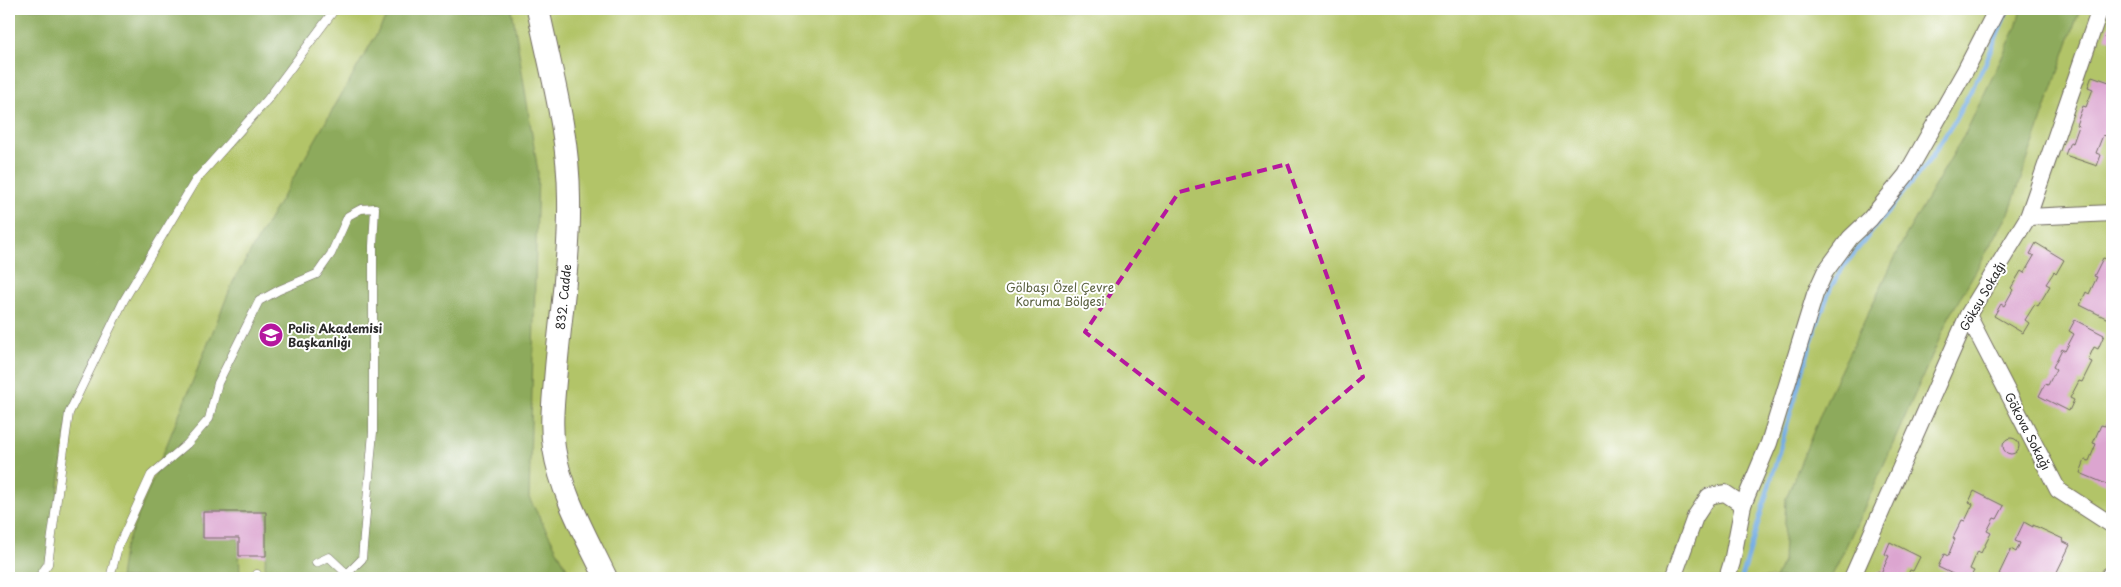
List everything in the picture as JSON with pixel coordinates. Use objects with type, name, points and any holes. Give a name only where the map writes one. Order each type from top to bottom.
[{"type":"street","name":"832. Cadde","points":[[538,9],[565,151],[569,197],[566,275],[553,407],[554,449],[568,494],[606,578]]},
{"type":"street","points":[[1727,578],[1743,505],[1769,443],[1814,294],[1825,272],[1850,238],[1870,219],[1906,175],[1973,56],[1997,9]]},
{"type":"street","name":"Göksu Sokağı","points":[[1852,578],[1968,315],[2028,217],[2100,9]]},
{"type":"street","points":[[2028,217],[2112,213]]},
{"type":"street","name":"Gökova Sokağı","points":[[1968,315],[2058,490],[2112,525]]},
{"type":"street","points":[[1673,578],[1696,517],[1702,504],[1709,496],[1725,493],[1743,505]]},
{"type":"lane","points":[[38,578],[48,564],[69,414],[124,300],[195,181],[266,100],[336,9]]},
{"type":"lane","points":[[110,578],[118,547],[151,474],[187,444],[209,418],[218,383],[259,301],[279,290],[317,274],[331,254],[348,216],[361,208],[375,208],[373,246],[373,432],[362,559],[347,576],[329,557],[316,563]]},
{"type":"highlighted area","points":[[1287,164],[1363,377],[1259,466],[1085,332],[1179,192]]},
{"type":"green space","name":"Gölbaşı Özel Çevre Koruma Bölgesi","points":[[9,9],[2112,9],[2112,578],[9,578]]},
{"type":"green space","points":[[9,9],[335,9],[267,100],[195,181],[124,300],[69,413],[48,564],[38,578],[9,578]]},
{"type":"green space","points":[[391,9],[512,9],[538,172],[529,498],[572,578],[265,578],[266,512],[203,512],[203,537],[239,538],[240,578],[120,578],[124,550],[233,282]]},
{"type":"green space","points":[[2021,9],[2080,9],[2009,213],[1949,317],[1873,489],[1831,578],[1775,578],[1783,561],[1786,498],[1829,394],[1906,235],[1966,132],[2016,28]]},
{"type":"building","points":[[2110,24],[2112,25],[2112,40],[2105,38]]},
{"type":"building","points":[[2092,76],[2112,83],[2112,107],[2110,114],[2112,119],[2106,136],[2103,135],[2096,153],[2101,155],[2097,166],[2065,155],[2070,142],[2073,143],[2079,126],[2076,125],[2083,106],[2086,107],[2093,89],[2088,87]]},
{"type":"building","points":[[2036,243],[2064,260],[2056,274],[2054,272],[2046,284],[2050,286],[2038,306],[2035,304],[2025,320],[2029,323],[2023,333],[1994,316],[2001,304],[2004,306],[2013,290],[2011,288],[2021,271],[2024,273],[2034,256],[2030,254]]},
{"type":"building","points":[[2112,248],[2112,316],[2110,320],[2080,305],[2086,292],[2089,294],[2097,277],[2094,276],[2103,258],[2107,259]]},
{"type":"building","points":[[2075,320],[2104,335],[2098,349],[2094,347],[2088,360],[2092,362],[2082,382],[2079,381],[2070,398],[2074,400],[2069,411],[2039,396],[2045,384],[2048,385],[2056,369],[2053,367],[2062,349],[2065,351],[2074,334],[2069,331]]},
{"type":"building","points":[[2112,395],[2112,409],[2107,407]]},
{"type":"building","points":[[2112,409],[2111,486],[2080,473],[2085,460],[2089,461],[2096,444],[2093,443],[2101,425],[2105,426]]},
{"type":"building","points":[[2011,438],[2019,446],[2011,454],[2003,446]]},
{"type":"building","points":[[1974,491],[2004,506],[1997,519],[1994,518],[1987,531],[1991,533],[1981,553],[1978,551],[1970,569],[1974,571],[1970,578],[1961,578],[1938,567],[1944,554],[1948,556],[1955,539],[1953,538],[1962,520],[1965,521],[1973,504],[1969,502]]},
{"type":"building","points":[[203,512],[266,512],[266,556],[239,556],[239,538],[203,538]]},
{"type":"building","points":[[2024,522],[2063,539],[2062,541],[2070,545],[2054,578],[2006,578],[1999,574],[2011,549],[2016,552],[2020,543],[2015,541]]},
{"type":"building","points":[[1890,542],[1920,557],[1913,571],[1910,570],[1906,578],[1874,578],[1878,571],[1881,573],[1889,556],[1885,554]]},
{"type":"waterway","points":[[1742,578],[1814,333],[1831,287],[1844,266],[1931,158],[1955,120],[1985,64],[2008,9]]},
{"type":"place","name":"Polis Akademisi Başkanlığı","points":[[271,335]]}]
